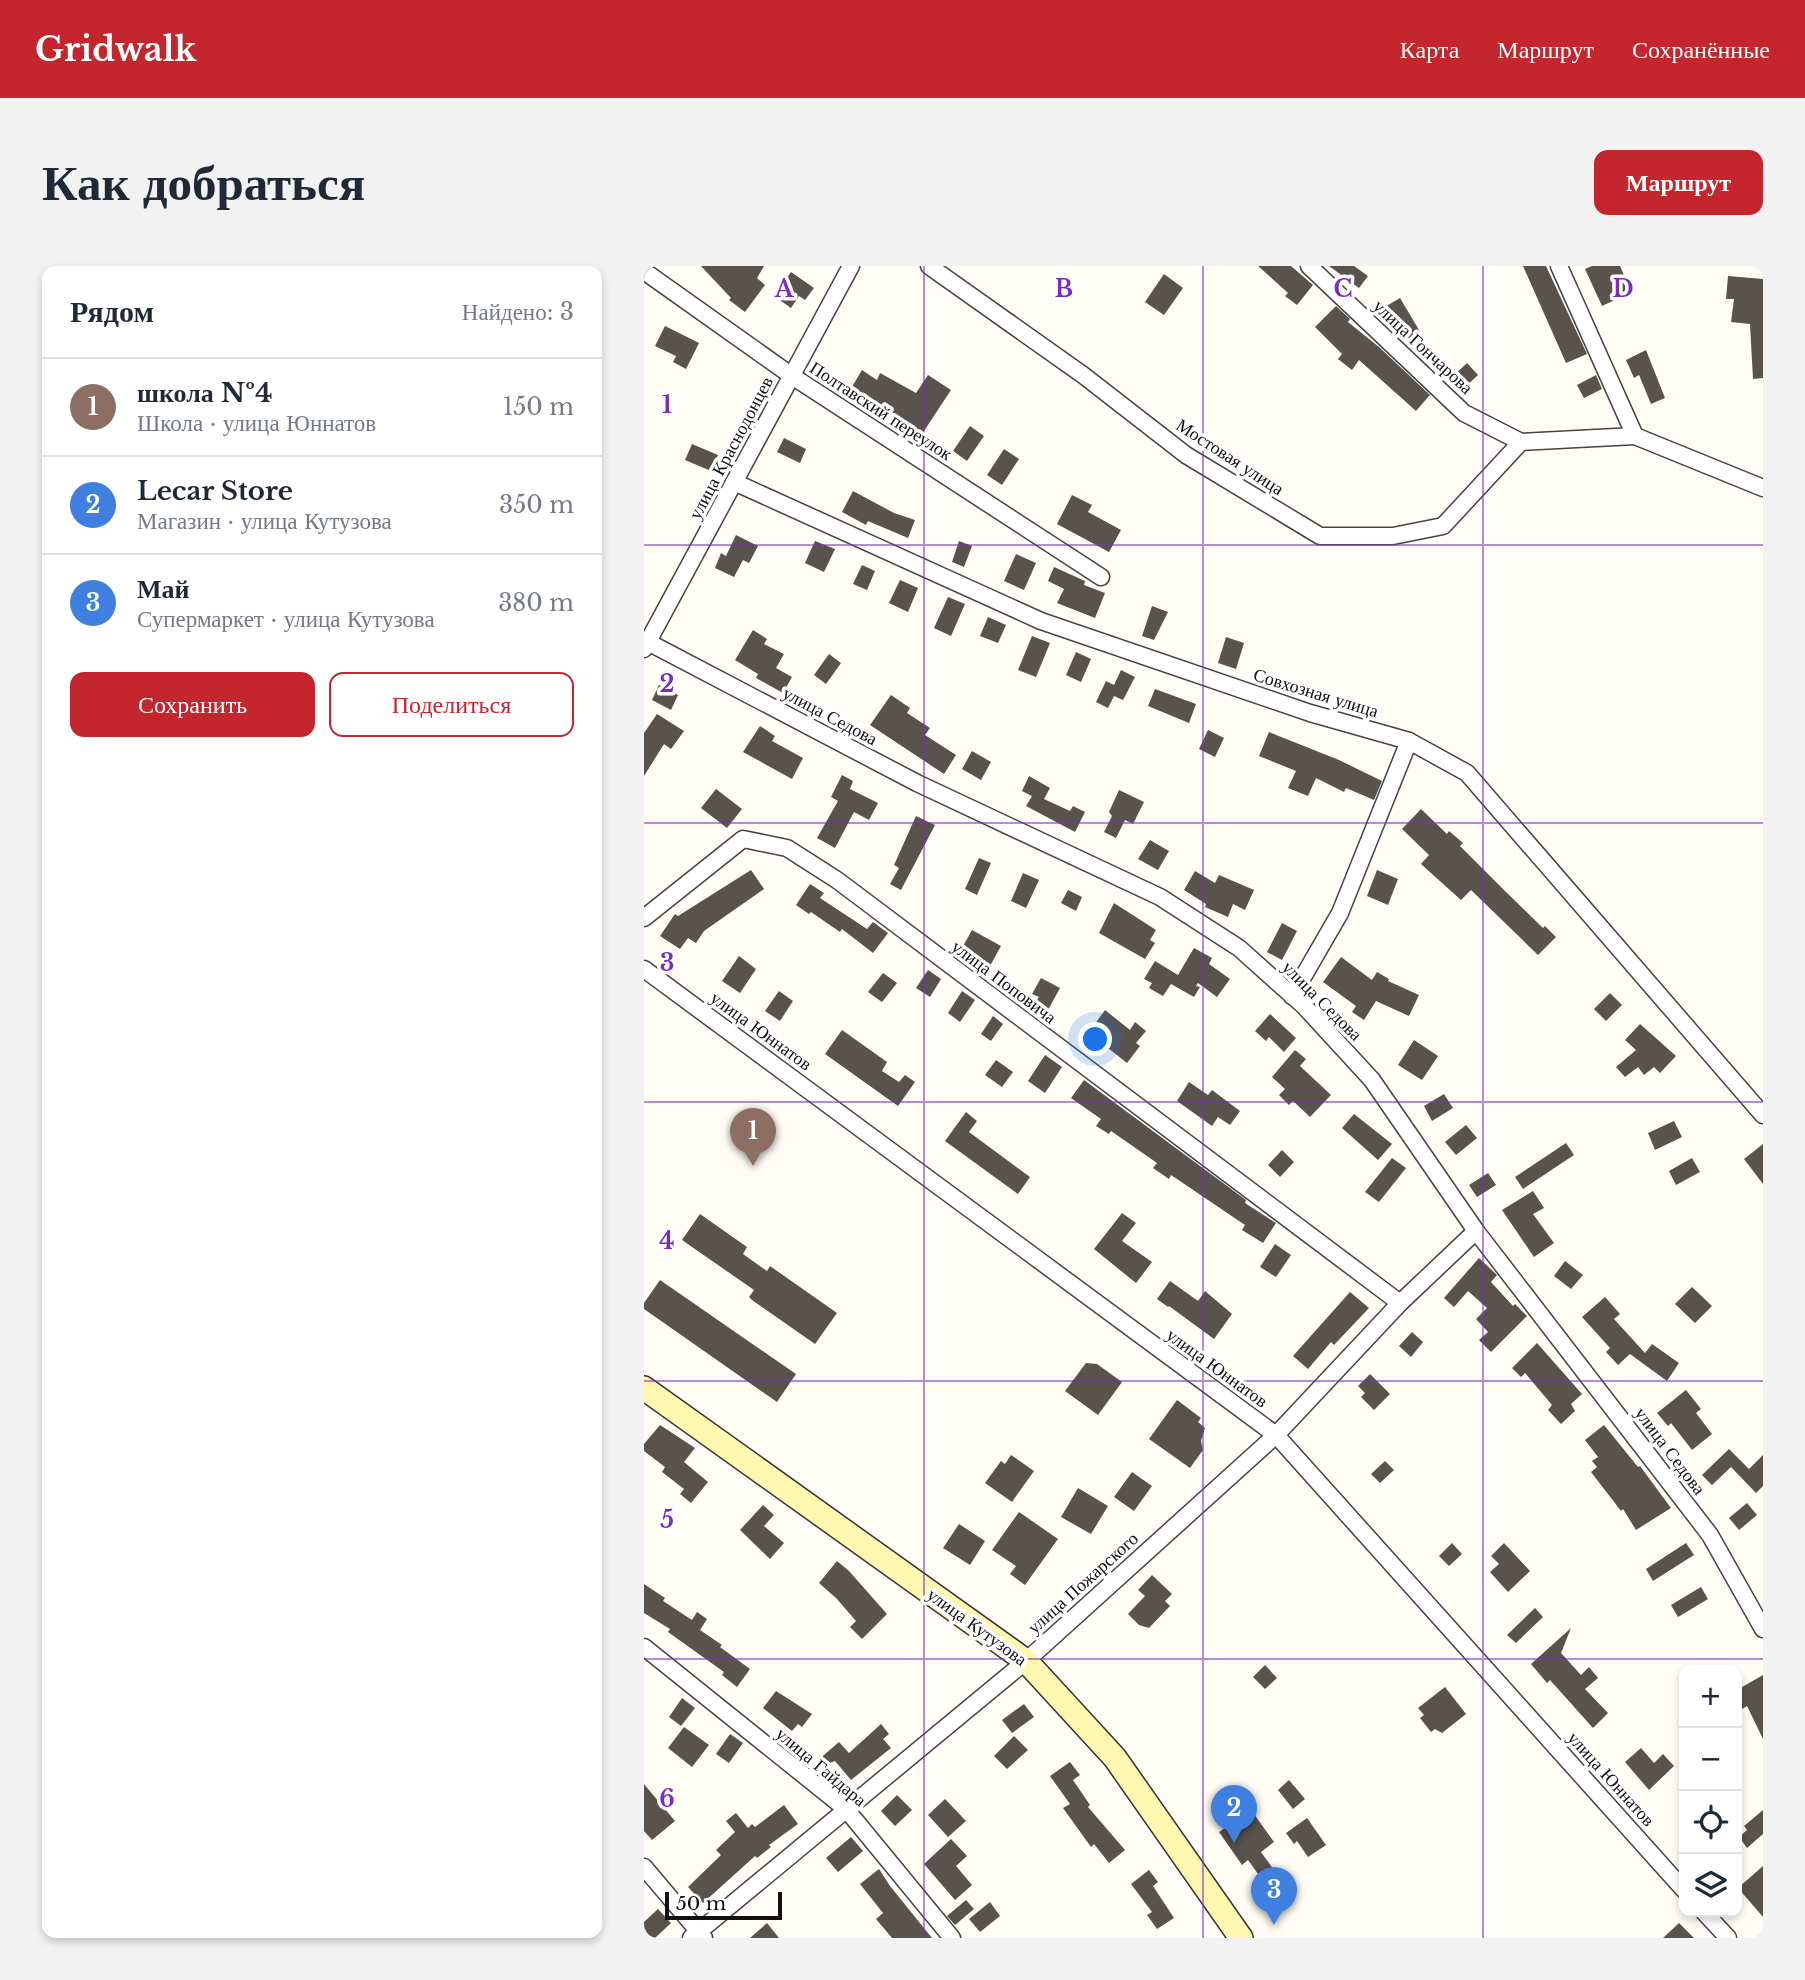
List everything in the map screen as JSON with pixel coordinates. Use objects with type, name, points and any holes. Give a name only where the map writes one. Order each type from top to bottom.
[{"type":"main road","name":"улица Кутузова","points":[[644,1388],[1026,1661],[1115,1758],[1241,1938]]},
{"type":"street","name":"улица Краснодонцев","points":[[645,643],[851,266]]},
{"type":"street","name":"Мостовая улица","points":[[929,266],[1083,375],[1186,456],[1320,536],[1393,536],[1443,526],[1521,442]]},
{"type":"street","name":"улица Гончарова","points":[[1309,266],[1464,413],[1521,442]]},
{"type":"street","points":[[1559,266],[1635,436]]},
{"type":"street","name":"Полтавский переулок","points":[[644,271],[792,376],[1101,577]]},
{"type":"street","points":[[1521,442],[1635,436],[1763,488]]},
{"type":"street","name":"Совхозная улица","points":[[734,482],[1041,621],[1310,713],[1409,741],[1467,774],[1763,1115]]},
{"type":"street","name":"улица Седова","points":[[645,643],[917,783],[1160,897],[1239,948],[1292,996],[1373,1080],[1476,1231],[1710,1535],[1763,1629]]},
{"type":"street","points":[[1292,996],[1340,913],[1409,741]]},
{"type":"street","name":"улица Поповича","points":[[644,918],[743,839],[787,848],[837,880],[1401,1303]]},
{"type":"street","name":"улица Юннатов","points":[[644,969],[1276,1435],[1679,1884]]},
{"type":"street","name":"улица Пожарского","points":[[698,1936],[846,1809],[1026,1661],[1276,1435],[1401,1303],[1476,1231]]},
{"type":"street","name":"улица Гайдара","points":[[644,1647],[846,1809],[952,1938]]},
{"type":"street","points":[[644,1867],[698,1936]]},
{"type":"street","points":[[1709,1917],[1728,1938]]},
{"type":"building","points":[[701,266],[764,266],[757,278],[765,285],[745,312],[729,300],[731,298]]},
{"type":"building","points":[[1258,266],[1291,266],[1313,285],[1297,305],[1285,296],[1288,293]]},
{"type":"building","points":[[1329,266],[1354,266],[1368,276],[1359,288]]},
{"type":"building","points":[[1523,266],[1546,266],[1587,354],[1566,363]]},
{"type":"building","points":[[1592,266],[1620,266],[1624,275],[1622,281],[1629,291],[1615,296],[1615,300],[1602,306],[1585,269]]},
{"type":"building","points":[[791,272],[814,288],[805,300],[799,296],[791,308],[774,296]]},
{"type":"building","points":[[1164,274],[1183,288],[1164,315],[1145,302]]},
{"type":"building","points":[[1728,276],[1763,279],[1763,378],[1753,379],[1750,324],[1731,322],[1734,299],[1726,299]]},
{"type":"building","points":[[1400,298],[1419,330],[1409,340],[1393,324],[1383,308]]},
{"type":"building","points":[[1336,306],[1350,319],[1348,322],[1430,395],[1416,411],[1359,360],[1352,370],[1338,359],[1342,354],[1315,327]]},
{"type":"building","points":[[665,326],[699,343],[686,369],[673,362],[676,356],[655,346]]},
{"type":"building","points":[[1646,350],[1665,398],[1651,404],[1639,375],[1634,378],[1626,360]]},
{"type":"building","points":[[1467,363],[1478,375],[1462,390],[1451,378]]},
{"type":"building","points":[[862,370],[877,380],[880,373],[916,393],[928,375],[951,390],[922,434],[900,417],[850,390]]},
{"type":"building","points":[[1596,375],[1602,389],[1584,398],[1577,385]]},
{"type":"building","points":[[970,426],[984,436],[967,461],[953,451]]},
{"type":"building","points":[[784,438],[806,449],[800,463],[777,452]]},
{"type":"building","points":[[692,444],[718,455],[711,471],[685,460]]},
{"type":"building","points":[[1004,449],[1019,459],[1002,485],[987,475]]},
{"type":"building","points":[[853,491],[894,513],[915,520],[908,538],[868,521],[866,525],[842,512]]},
{"type":"building","points":[[1072,495],[1092,505],[1088,512],[1121,530],[1109,552],[1057,524]]},
{"type":"building","points":[[736,535],[758,546],[749,563],[743,560],[734,577],[715,568],[721,553],[726,556]]},
{"type":"building","points":[[815,541],[835,549],[824,572],[805,563]]},
{"type":"building","points":[[959,541],[972,546],[964,567],[952,562]]},
{"type":"building","points":[[1016,554],[1036,563],[1024,590],[1004,581]]},
{"type":"building","points":[[862,565],[875,571],[867,590],[853,584]]},
{"type":"building","points":[[1054,567],[1085,581],[1084,585],[1105,593],[1095,618],[1057,603],[1064,589],[1048,581]]},
{"type":"building","points":[[900,580],[918,588],[908,612],[889,603]]},
{"type":"building","points":[[948,597],[965,604],[951,636],[934,628]]},
{"type":"building","points":[[1152,606],[1168,612],[1154,640],[1142,636]]},
{"type":"building","points":[[988,617],[1006,625],[998,643],[980,636]]},
{"type":"building","points":[[753,630],[767,639],[764,644],[784,654],[776,668],[792,677],[783,693],[756,678],[758,674],[735,660]]},
{"type":"building","points":[[1032,636],[1050,643],[1036,677],[1018,670]]},
{"type":"building","points":[[1226,637],[1244,643],[1236,669],[1218,663]]},
{"type":"building","points":[[1076,652],[1091,659],[1081,682],[1066,675]]},
{"type":"building","points":[[829,654],[841,663],[826,684],[814,675]]},
{"type":"building","points":[[1121,670],[1135,677],[1123,700],[1114,696],[1108,708],[1096,702],[1106,681],[1114,685]]},
{"type":"building","points":[[659,685],[678,695],[671,710],[652,700]]},
{"type":"building","points":[[1155,689],[1196,704],[1189,723],[1148,706]]},
{"type":"building","points":[[891,695],[910,708],[907,713],[930,728],[925,735],[956,755],[944,774],[870,725]]},
{"type":"building","points":[[657,714],[684,731],[671,749],[664,744],[644,776],[644,733]]},
{"type":"building","points":[[760,726],[775,736],[772,741],[803,758],[792,779],[743,752]]},
{"type":"building","points":[[1208,730],[1224,738],[1215,757],[1199,749]]},
{"type":"building","points":[[1269,732],[1339,760],[1382,781],[1374,800],[1346,788],[1344,792],[1316,778],[1308,796],[1288,788],[1296,771],[1259,756]]},
{"type":"building","points":[[972,751],[991,762],[981,780],[962,769]]},
{"type":"building","points":[[842,775],[853,781],[850,789],[878,803],[869,820],[854,812],[835,848],[817,838],[838,801],[831,797]]},
{"type":"building","points":[[1029,776],[1050,788],[1044,799],[1070,811],[1073,806],[1085,812],[1075,832],[1026,806],[1032,796],[1022,791]]},
{"type":"building","points":[[716,789],[742,809],[727,828],[701,808]]},
{"type":"building","points":[[1119,790],[1144,802],[1133,824],[1125,820],[1116,838],[1104,832],[1112,816],[1109,812]]},
{"type":"building","points":[[1421,809],[1447,834],[1449,831],[1463,843],[1460,846],[1543,928],[1545,926],[1556,937],[1538,955],[1471,890],[1461,900],[1421,864],[1429,855],[1402,829]]},
{"type":"building","points":[[916,816],[935,825],[901,890],[890,884],[899,868],[894,865]]},
{"type":"building","points":[[1150,840],[1169,851],[1158,870],[1138,859]]},
{"type":"building","points":[[979,858],[991,863],[977,895],[965,889]]},
{"type":"building","points":[[751,870],[764,889],[704,931],[696,943],[688,938],[680,949],[660,936],[675,914],[678,916]]},
{"type":"building","points":[[1377,870],[1398,879],[1388,905],[1367,896]]},
{"type":"building","points":[[1195,871],[1215,883],[1219,875],[1254,890],[1245,910],[1233,904],[1228,917],[1205,907],[1206,904],[1184,890]]},
{"type":"building","points":[[1023,873],[1039,880],[1026,908],[1011,901]]},
{"type":"building","points":[[810,884],[824,893],[820,898],[867,929],[873,922],[888,933],[873,953],[842,929],[840,932],[796,905]]},
{"type":"building","points":[[1068,890],[1082,897],[1076,911],[1061,903]]},
{"type":"building","points":[[1114,903],[1156,930],[1150,940],[1155,943],[1145,959],[1099,933]]},
{"type":"building","points":[[1282,923],[1297,931],[1282,960],[1267,952]]},
{"type":"building","points":[[972,930],[1001,946],[990,966],[962,948]]},
{"type":"building","points":[[1194,948],[1212,958],[1209,964],[1230,979],[1217,997],[1198,983],[1196,986],[1200,987],[1194,997],[1171,984],[1163,996],[1149,988],[1152,983],[1144,979],[1155,961],[1178,975]]},
{"type":"building","points":[[739,956],[756,969],[740,993],[722,981]]},
{"type":"building","points":[[1341,957],[1372,980],[1377,972],[1389,979],[1388,981],[1419,995],[1409,1016],[1376,1001],[1364,1020],[1352,1012],[1356,1006],[1323,982]]},
{"type":"building","points":[[928,970],[941,979],[930,997],[916,988]]},
{"type":"building","points":[[883,973],[897,983],[882,1002],[868,992]]},
{"type":"building","points":[[1041,978],[1060,988],[1048,1010],[1035,1003],[1039,997],[1032,994]]},
{"type":"building","points":[[779,991],[793,1001],[780,1021],[765,1011]]},
{"type":"building","points":[[962,991],[975,1000],[960,1022],[948,1013]]},
{"type":"building","points":[[1610,993],[1622,1005],[1606,1021],[1594,1009]]},
{"type":"building","points":[[1105,1010],[1130,1030],[1135,1022],[1146,1031],[1136,1043],[1140,1046],[1127,1063],[1094,1037],[1098,1032],[1092,1028]]},
{"type":"building","points":[[1270,1014],[1296,1038],[1284,1052],[1269,1037],[1266,1041],[1255,1031]]},
{"type":"building","points":[[993,1016],[1003,1024],[991,1041],[981,1034]]},
{"type":"building","points":[[1640,1024],[1676,1056],[1660,1073],[1654,1067],[1644,1075],[1638,1067],[1625,1077],[1616,1067],[1636,1050],[1625,1040]]},
{"type":"building","points":[[842,1030],[887,1062],[882,1071],[899,1082],[905,1075],[915,1082],[898,1106],[825,1054]]},
{"type":"building","points":[[1414,1040],[1438,1056],[1422,1080],[1398,1065]]},
{"type":"building","points":[[1295,1050],[1306,1059],[1300,1066],[1331,1095],[1310,1117],[1293,1101],[1289,1105],[1279,1095],[1285,1089],[1272,1077]]},
{"type":"building","points":[[1045,1055],[1062,1067],[1045,1093],[1028,1081]]},
{"type":"building","points":[[996,1060],[1013,1072],[1002,1087],[985,1075]]},
{"type":"building","points":[[1084,1080],[1246,1200],[1245,1203],[1276,1223],[1263,1243],[1242,1230],[1245,1225],[1171,1175],[1169,1179],[1153,1168],[1157,1163],[1111,1131],[1109,1134],[1096,1126],[1101,1119],[1071,1098]]},
{"type":"building","points":[[1189,1082],[1208,1095],[1212,1090],[1240,1111],[1230,1125],[1218,1117],[1212,1126],[1177,1101]]},
{"type":"building","points":[[1444,1094],[1453,1108],[1432,1121],[1424,1106]]},
{"type":"building","points":[[966,1112],[977,1121],[969,1132],[1030,1177],[1018,1194],[945,1141]]},
{"type":"building","points":[[1354,1114],[1392,1144],[1378,1160],[1342,1128]]},
{"type":"building","points":[[1674,1121],[1682,1137],[1655,1150],[1648,1133]]},
{"type":"building","points":[[1466,1125],[1477,1138],[1456,1155],[1445,1142]]},
{"type":"building","points":[[1566,1143],[1574,1155],[1523,1189],[1515,1177]]},
{"type":"building","points":[[1763,1144],[1763,1184],[1744,1159]]},
{"type":"building","points":[[1282,1150],[1294,1162],[1280,1177],[1268,1165]]},
{"type":"building","points":[[1392,1158],[1406,1168],[1379,1202],[1365,1192]]},
{"type":"building","points":[[1692,1158],[1700,1172],[1676,1185],[1669,1171]]},
{"type":"building","points":[[1488,1173],[1496,1185],[1477,1197],[1469,1185]]},
{"type":"building","points":[[1533,1191],[1544,1208],[1533,1214],[1554,1243],[1534,1257],[1502,1210]]},
{"type":"building","points":[[1122,1213],[1136,1223],[1122,1241],[1152,1262],[1136,1283],[1094,1249]]},
{"type":"building","points":[[700,1214],[747,1247],[743,1254],[767,1271],[770,1266],[837,1313],[815,1344],[752,1300],[749,1297],[754,1290],[682,1240]]},
{"type":"building","points":[[1275,1244],[1291,1255],[1276,1277],[1260,1267]]},
{"type":"building","points":[[1479,1258],[1497,1275],[1491,1282],[1513,1306],[1515,1304],[1527,1316],[1491,1352],[1479,1340],[1488,1332],[1476,1319],[1487,1308],[1468,1291],[1454,1307],[1444,1298]]},
{"type":"building","points":[[1565,1261],[1583,1275],[1571,1289],[1554,1276]]},
{"type":"building","points":[[660,1280],[796,1374],[777,1402],[644,1309],[644,1303]]},
{"type":"building","points":[[1170,1281],[1198,1301],[1205,1291],[1232,1314],[1214,1339],[1157,1299]]},
{"type":"building","points":[[1692,1287],[1712,1306],[1695,1323],[1675,1304]]},
{"type":"building","points":[[1350,1292],[1369,1308],[1334,1345],[1331,1342],[1308,1369],[1293,1356]]},
{"type":"building","points":[[1605,1297],[1620,1314],[1614,1319],[1645,1353],[1652,1344],[1679,1363],[1667,1381],[1630,1354],[1618,1365],[1606,1352],[1610,1348],[1582,1317]]},
{"type":"building","points":[[1412,1332],[1423,1342],[1411,1357],[1399,1346]]},
{"type":"building","points":[[1537,1343],[1582,1394],[1571,1404],[1575,1411],[1561,1424],[1548,1410],[1552,1405],[1525,1373],[1521,1377],[1512,1368]]},
{"type":"building","points":[[1086,1363],[1097,1364],[1122,1382],[1098,1415],[1065,1391]]},
{"type":"building","points":[[1370,1374],[1390,1394],[1374,1410],[1361,1397],[1365,1393],[1358,1386]]},
{"type":"building","points":[[1686,1390],[1701,1409],[1696,1413],[1712,1434],[1692,1450],[1671,1423],[1668,1426],[1657,1413]]},
{"type":"building","points":[[1177,1400],[1201,1418],[1198,1422],[1205,1428],[1201,1441],[1203,1450],[1190,1468],[1149,1439]]},
{"type":"building","points":[[660,1425],[695,1448],[684,1462],[708,1482],[691,1503],[680,1494],[684,1489],[662,1472],[665,1467],[644,1451],[644,1444]]},
{"type":"building","points":[[1604,1425],[1638,1467],[1640,1466],[1671,1508],[1636,1530],[1623,1509],[1621,1511],[1591,1472],[1597,1467],[1592,1461],[1598,1457],[1585,1440]]},
{"type":"building","points":[[1729,1449],[1749,1469],[1763,1455],[1763,1486],[1756,1493],[1731,1467],[1712,1485],[1702,1475]]},
{"type":"building","points":[[1011,1455],[1034,1471],[1012,1502],[985,1483],[1001,1461],[1005,1464]]},
{"type":"building","points":[[1385,1461],[1394,1470],[1380,1483],[1371,1474]]},
{"type":"building","points":[[1132,1472],[1152,1486],[1134,1511],[1114,1497]]},
{"type":"building","points":[[1078,1488],[1108,1506],[1091,1534],[1061,1517]]},
{"type":"building","points":[[1747,1503],[1757,1515],[1739,1530],[1729,1518]]},
{"type":"building","points":[[763,1505],[774,1515],[764,1526],[784,1543],[770,1559],[740,1530]]},
{"type":"building","points":[[1019,1512],[1058,1539],[1025,1585],[1010,1574],[1016,1566],[992,1550]]},
{"type":"building","points":[[959,1524],[985,1541],[970,1565],[943,1548]]},
{"type":"building","points":[[1452,1543],[1462,1554],[1449,1566],[1439,1556]]},
{"type":"building","points":[[1504,1543],[1530,1571],[1508,1592],[1490,1572],[1499,1564],[1491,1556]]},
{"type":"building","points":[[1686,1543],[1694,1555],[1653,1581],[1646,1569]]},
{"type":"building","points":[[837,1561],[887,1614],[862,1639],[850,1627],[856,1621],[819,1583]]},
{"type":"building","points":[[1152,1575],[1172,1594],[1165,1601],[1170,1606],[1149,1628],[1139,1625],[1128,1614],[1145,1596],[1138,1590]]},
{"type":"building","points":[[644,1584],[665,1598],[663,1601],[692,1620],[697,1612],[707,1619],[700,1630],[750,1669],[737,1687],[722,1675],[724,1672],[668,1632],[670,1629],[644,1613]]},
{"type":"building","points":[[1701,1587],[1708,1599],[1678,1617],[1671,1605]]},
{"type":"building","points":[[1535,1608],[1543,1617],[1516,1643],[1507,1635]]},
{"type":"building","points":[[1571,1628],[1561,1653],[1581,1675],[1589,1667],[1598,1678],[1585,1689],[1608,1713],[1593,1728],[1550,1680],[1547,1683],[1531,1664]]},
{"type":"building","points":[[1265,1665],[1277,1678],[1265,1689],[1253,1677]]},
{"type":"building","points":[[1763,1675],[1763,1739],[1747,1706],[1742,1709],[1742,1687]]},
{"type":"building","points":[[1445,1687],[1466,1714],[1442,1733],[1435,1729],[1431,1732],[1420,1718],[1424,1715],[1418,1708]]},
{"type":"building","points":[[776,1691],[812,1714],[802,1727],[798,1724],[792,1731],[763,1708]]},
{"type":"building","points":[[682,1698],[695,1708],[681,1726],[669,1717]]},
{"type":"building","points":[[1024,1704],[1034,1717],[1012,1733],[1002,1720]]},
{"type":"building","points":[[881,1724],[889,1734],[883,1739],[891,1748],[851,1780],[835,1761],[813,1769],[810,1767],[839,1742],[849,1753]]},
{"type":"building","points":[[684,1727],[709,1745],[692,1767],[668,1748]]},
{"type":"building","points":[[730,1734],[743,1743],[729,1763],[716,1754]]},
{"type":"building","points":[[1014,1736],[1028,1750],[1007,1769],[994,1756]]},
{"type":"building","points":[[1641,1748],[1654,1763],[1663,1754],[1674,1766],[1649,1790],[1625,1762]]},
{"type":"building","points":[[1070,1762],[1080,1775],[1073,1780],[1090,1805],[1088,1807],[1125,1850],[1109,1863],[1094,1844],[1091,1847],[1063,1808],[1070,1804],[1050,1776]]},
{"type":"building","points":[[1289,1780],[1305,1799],[1293,1809],[1278,1790]]},
{"type":"building","points":[[644,1784],[675,1821],[652,1840],[644,1831]]},
{"type":"building","points":[[897,1795],[912,1810],[895,1826],[881,1811]]},
{"type":"building","points":[[945,1799],[966,1821],[948,1837],[928,1815]]},
{"type":"building","points":[[1244,1800],[1274,1842],[1261,1852],[1294,1898],[1282,1907],[1248,1860],[1242,1865],[1219,1832],[1234,1822],[1227,1812]]},
{"type":"building","points":[[784,1805],[798,1824],[769,1845],[771,1847],[757,1858],[755,1856],[703,1903],[688,1887],[721,1855],[716,1850],[735,1832],[726,1821],[736,1813],[748,1828],[752,1824],[755,1827]]},
{"type":"building","points":[[1763,1810],[1763,1834],[1747,1848],[1742,1841],[1742,1834],[1747,1830],[1744,1826]]},
{"type":"building","points":[[1307,1818],[1326,1845],[1308,1857],[1297,1841],[1294,1844],[1286,1833]]},
{"type":"building","points":[[851,1837],[863,1851],[838,1872],[826,1858]]},
{"type":"building","points":[[951,1839],[967,1856],[956,1866],[972,1885],[955,1900],[924,1864]]},
{"type":"building","points":[[1763,1866],[1763,1917],[1742,1893],[1742,1884]]},
{"type":"building","points":[[879,1869],[932,1938],[892,1938],[876,1919],[883,1913],[860,1884]]},
{"type":"building","points":[[1149,1870],[1158,1882],[1153,1886],[1174,1918],[1157,1929],[1147,1915],[1152,1912],[1131,1884]]},
{"type":"building","points":[[966,1900],[974,1909],[955,1925],[947,1916]]},
{"type":"building","points":[[990,1902],[1000,1916],[980,1932],[969,1919]]},
{"type":"building","points":[[658,1909],[671,1923],[655,1938],[644,1938],[644,1922]]},
{"type":"building","points":[[767,1923],[779,1938],[750,1938]]},
{"type":"building","points":[[1679,1923],[1694,1938],[1663,1938]]},
{"type":"place","name":"школа №4","points":[[753,1166]]},
{"type":"place","name":"Lecar Store","points":[[1234,1843]]},
{"type":"place","name":"Май","points":[[1274,1925]]}]
